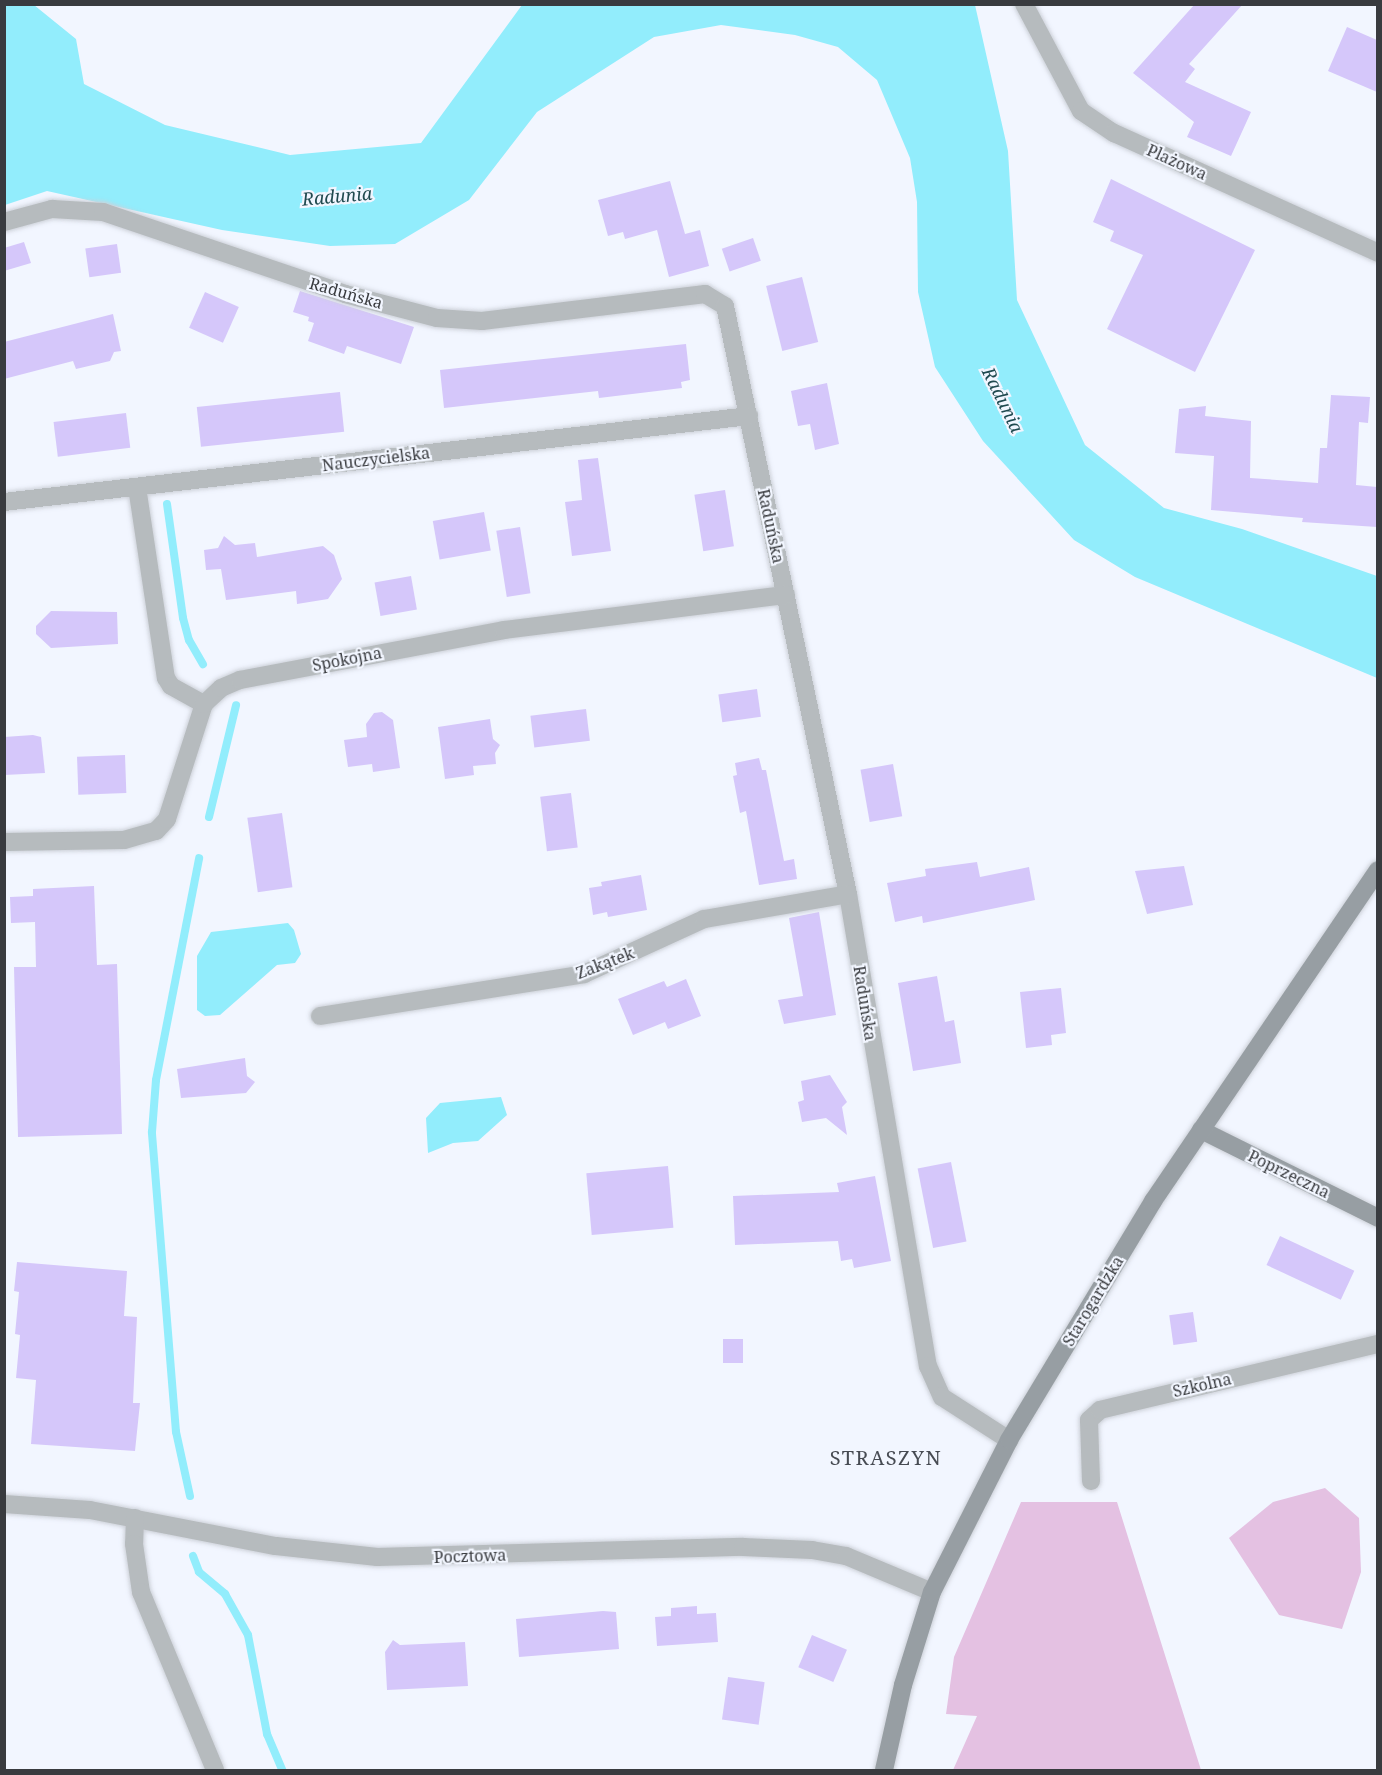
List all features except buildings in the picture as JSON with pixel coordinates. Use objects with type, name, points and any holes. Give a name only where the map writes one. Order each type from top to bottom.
[{"type":"main road","name":"Starogardzka","points":[[884,1770],[903,1685],[932,1592],[1009,1440],[1201,1130],[1377,870]]},
{"type":"main road","name":"Poprzeczna","points":[[1201,1130],[1377,1218]]},
{"type":"street","name":"Plażowa","points":[[1029,7],[1081,111],[1114,133],[1377,253]]},
{"type":"street","name":"Raduńska","points":[[4,222],[52,209],[103,212],[345,294],[437,318],[482,321],[705,294],[725,306],[848,894],[928,1366],[942,1397],[1009,1440]]},
{"type":"street","name":"Nauczycielska","points":[[4,502],[749,416]]},
{"type":"street","points":[[4,843],[124,840],[156,831],[166,819],[204,704],[171,686],[166,678],[137,487]]},
{"type":"street","name":"Spokojna","points":[[204,704],[221,688],[240,680],[371,653],[504,630],[786,595]]},
{"type":"street","name":"Zakątek","points":[[320,1016],[584,974],[704,919],[848,894]]},
{"type":"street","name":"Szkolna","points":[[1091,1480],[1089,1420],[1100,1410],[1377,1344]]},
{"type":"street","name":"Pocztowa","points":[[4,1504],[90,1510],[276,1546],[377,1557],[743,1547],[812,1550],[846,1556],[932,1592]]},
{"type":"street","points":[[135,1518],[134,1544],[141,1592],[215,1770]]},
{"type":"shaded area","points":[[1325,1488],[1359,1518],[1361,1572],[1342,1629],[1279,1615],[1229,1538],[1273,1502]]},
{"type":"shaded area","points":[[1021,1502],[1117,1502],[1201,1770],[953,1770],[977,1716],[946,1714],[954,1657]]},
{"type":"water","name":"Radunia","points":[[5,5],[34,5],[76,39],[84,84],[165,125],[290,155],[421,143],[522,5],[975,5],[1008,151],[1017,300],[1085,445],[1164,508],[1242,529],[1377,576],[1377,678],[1135,577],[1074,540],[983,441],[935,367],[918,292],[917,202],[910,158],[877,80],[838,47],[795,35],[721,25],[654,37],[537,112],[469,200],[395,244],[330,246],[222,230],[47,191],[5,205]]},
{"type":"water","points":[[288,923],[294,930],[301,954],[295,963],[277,965],[220,1015],[205,1016],[197,1010],[197,956],[211,932]]},
{"type":"water","points":[[501,1097],[507,1115],[478,1141],[453,1143],[428,1153],[426,1118],[440,1103]]},
{"type":"waterway","points":[[167,504],[183,618],[189,640],[203,664]]},
{"type":"waterway","points":[[209,817],[236,705]]},
{"type":"waterway","points":[[190,1496],[176,1432],[152,1132],[156,1080],[199,858]]},
{"type":"waterway","points":[[193,1556],[199,1572],[225,1594],[248,1635],[267,1734],[282,1770]]},
{"type":"district","name":"STRASZYN","points":[[886,1457]]}]
